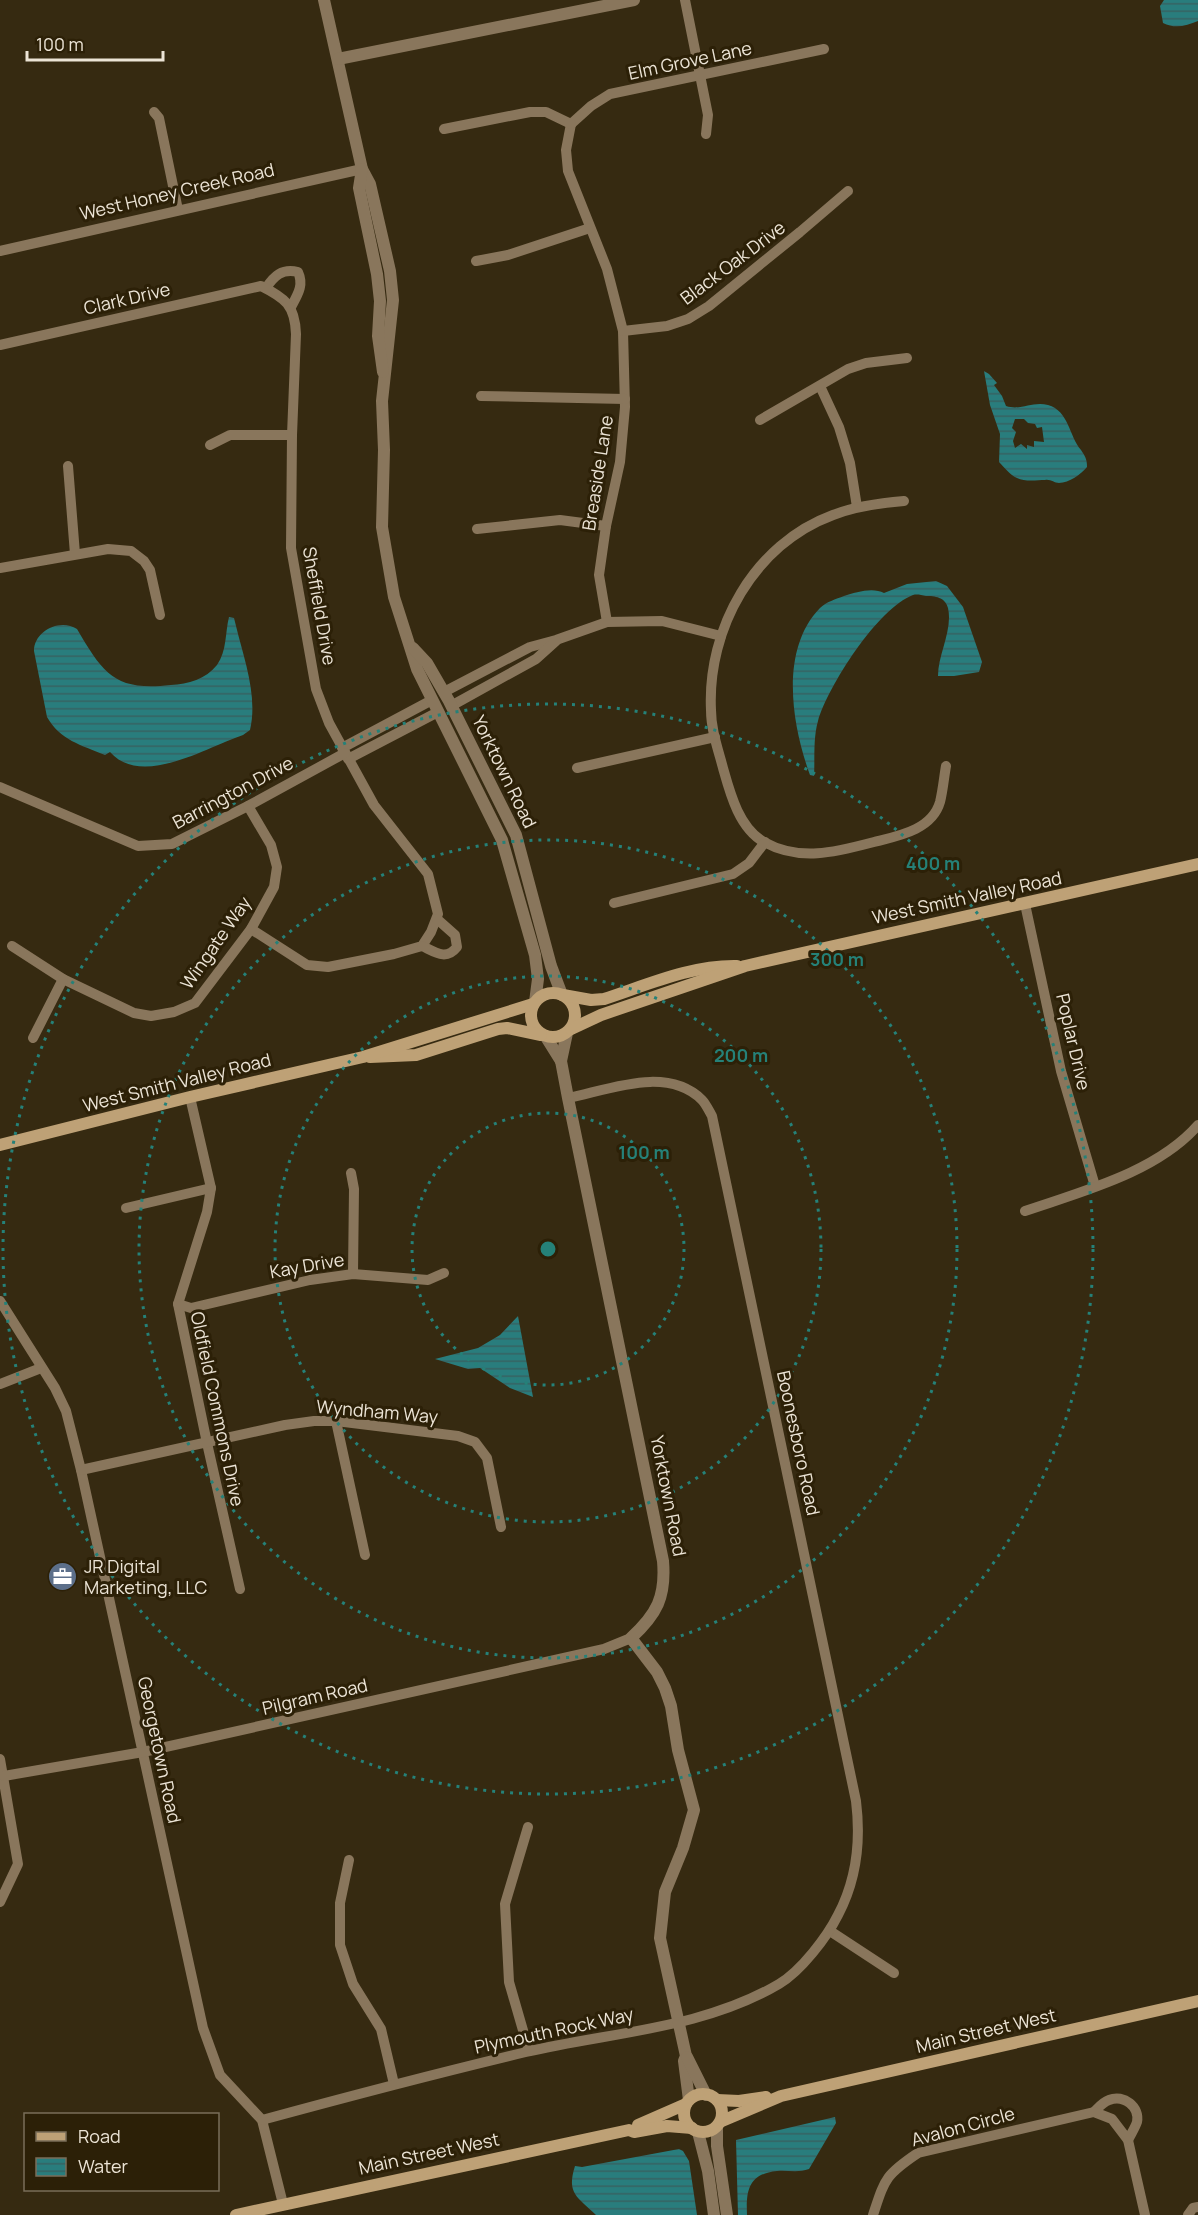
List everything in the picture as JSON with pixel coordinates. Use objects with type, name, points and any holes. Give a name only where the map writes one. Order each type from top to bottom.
[{"type":"main road","name":"West Smith Valley Road","points":[[569,1031],[600,1015],[745,966],[1198,864]]},
{"type":"main road","name":"West Smith Valley Road","points":[[562,995],[591,1000],[604,999],[679,974],[726,966],[745,966]]},
{"type":"main road","points":[[547,994],[562,995],[570,1001],[575,1012],[574,1021],[569,1031],[559,1037],[543,1036],[535,1029],[530,1011],[534,1003],[547,994]]},
{"type":"main road","name":"West Smith Valley Road","points":[[0,1145],[190,1097],[363,1057],[534,1003]]},
{"type":"main road","name":"West Smith Valley Road","points":[[363,1057],[416,1055],[498,1029],[507,1028],[543,1036]]},
{"type":"main road","name":"Main Street West","points":[[629,2130],[634,2132],[667,2126],[706,2132],[782,2096],[1198,2001]]},
{"type":"main road","name":"Main Street West","points":[[236,2215],[629,2130],[697,2096],[739,2101],[782,2096]]},
{"type":"main road","points":[[712,2097],[722,2111],[719,2124]]},
{"type":"main road","points":[[687,2102],[685,2117],[695,2130]]},
{"type":"street","points":[[324,0],[338,59],[634,0]]},
{"type":"street","points":[[685,0],[702,76],[708,115],[706,134]]},
{"type":"street","name":"Elm Grove Lane","points":[[571,124],[591,106],[610,94],[824,49]]},
{"type":"street","name":"Yorktown Road","points":[[338,59],[362,169],[359,188],[377,274],[380,301],[378,336],[384,376],[382,526],[394,597],[417,669],[502,840],[536,956],[538,980],[534,1003]]},
{"type":"street","points":[[154,112],[159,118],[178,210]]},
{"type":"street","points":[[444,129],[530,112],[546,112],[571,124]]},
{"type":"street","name":"Breaside Lane","points":[[571,124],[566,150],[568,171],[607,270],[623,331],[625,399],[620,462],[606,526],[599,575],[607,621]]},
{"type":"street","name":"West Honey Creek Road","points":[[0,251],[362,169]]},
{"type":"street","name":"Black Oak Drive","points":[[623,331],[667,326],[688,319],[709,306],[848,190]]},
{"type":"street","points":[[476,261],[508,255],[590,228]]},
{"type":"street","points":[[289,270],[298,272],[302,279],[301,288],[291,307],[276,294],[263,287],[281,272],[289,270]]},
{"type":"street","name":"Clark Drive","points":[[0,345],[263,287]]},
{"type":"street","name":"Sheffield Drive","points":[[291,307],[296,320],[291,548],[319,700],[325,716],[374,805],[428,874],[437,917]]},
{"type":"street","points":[[760,420],[848,369],[866,363],[907,358]]},
{"type":"street","points":[[820,386],[842,436],[850,463],[857,507]]},
{"type":"street","points":[[481,396],[625,399]]},
{"type":"street","points":[[210,445],[230,435],[292,435]]},
{"type":"street","points":[[68,466],[75,554]]},
{"type":"street","points":[[904,501],[857,507],[809,526],[770,555],[748,579],[730,612],[721,636],[712,678],[711,711],[715,737],[729,789],[742,820],[765,842],[788,851],[815,854],[913,831],[928,821],[937,809],[946,766]]},
{"type":"street","points":[[477,529],[560,520],[606,526]]},
{"type":"street","points":[[0,568],[75,554],[119,549],[136,554],[144,561],[152,575],[160,615]]},
{"type":"street","points":[[444,692],[530,647],[607,621],[662,621],[721,636]]},
{"type":"street","points":[[451,706],[536,659],[556,640]]},
{"type":"street","name":"Yorktown Road","points":[[410,645],[427,663],[444,692],[516,835],[551,966],[562,995]]},
{"type":"street","points":[[345,753],[432,700]]},
{"type":"street","points":[[345,753],[438,712]]},
{"type":"street","points":[[577,768],[715,737]]},
{"type":"street","name":"Barrington Drive","points":[[0,787],[138,846],[172,844],[345,753]]},
{"type":"street","name":"Wingate Way","points":[[12,946],[63,978],[134,1013],[151,1016],[174,1012],[195,1003],[251,928],[273,887],[277,867],[271,845],[248,806]]},
{"type":"street","points":[[614,903],[733,874],[749,863],[765,842]]},
{"type":"street","name":"Poplar Drive","points":[[1025,904],[1061,1071],[1095,1186]]},
{"type":"street","points":[[251,928],[299,961],[321,967],[354,963],[422,946],[444,955],[452,953],[457,947],[455,935],[437,917],[422,946]]},
{"type":"street","points":[[33,1038],[63,978]]},
{"type":"street","name":"Yorktown Road","points":[[569,1031],[561,1061],[567,1098],[663,1561],[664,1581],[661,1598],[650,1618],[631,1638]]},
{"type":"street","name":"Yorktown Road","points":[[543,1036],[561,1061]]},
{"type":"street","name":"Boonesboro Road","points":[[567,1098],[642,1083],[662,1082],[690,1091],[703,1101],[712,1116],[856,1801],[859,1830],[856,1865],[849,1891],[830,1931]]},
{"type":"street","name":"Oldfield Commons Drive","points":[[190,1097],[211,1188],[207,1212],[178,1304],[240,1589]]},
{"type":"street","points":[[1025,1211],[1095,1186],[1153,1161],[1176,1146],[1198,1125]]},
{"type":"street","points":[[351,1173],[354,1189],[354,1274]]},
{"type":"street","points":[[126,1208],[211,1188]]},
{"type":"street","name":"Kay Drive","points":[[178,1304],[191,1308],[310,1280],[354,1274],[428,1281],[444,1273]]},
{"type":"street","name":"Georgetown Road","points":[[0,1301],[55,1388],[66,1411],[81,1470],[203,2028],[220,2075],[262,2120],[283,2204]]},
{"type":"street","points":[[0,1384],[41,1368]]},
{"type":"street","name":"Wyndham Way","points":[[81,1470],[285,1425],[314,1421],[336,1421],[458,1436],[475,1442],[487,1458],[501,1527]]},
{"type":"street","points":[[336,1421],[364,1555]]},
{"type":"street","points":[[631,1638],[652,1665],[665,1688],[694,1810],[683,1848],[665,1892],[660,1938],[686,2056],[712,2097]]},
{"type":"street","name":"Pilgram Road","points":[[4,1776],[143,1752],[604,1649],[631,1638]]},
{"type":"street","points":[[0,1760],[18,1864],[0,1902]]},
{"type":"street","points":[[528,1827],[506,1904],[509,1982],[529,2051]]},
{"type":"street","points":[[349,1860],[340,1903],[340,1945],[353,1984],[381,2029],[394,2085]]},
{"type":"street","points":[[830,1931],[894,1973]]},
{"type":"street","name":"Plymouth Rock Way","points":[[262,2120],[529,2051],[711,2014],[782,1983],[830,1931]]},
{"type":"street","points":[[686,2056],[684,2061],[687,2102]]},
{"type":"street","name":"Avalon Circle","points":[[873,2215],[884,2182],[896,2168],[918,2153],[1094,2112],[1111,2098],[1121,2098],[1131,2104],[1137,2113],[1137,2124],[1128,2140]]},
{"type":"street","points":[[1094,2112],[1112,2119],[1128,2140],[1145,2215]]},
{"type":"street","points":[[719,2124],[717,2146],[727,2215]]},
{"type":"street","points":[[695,2130],[708,2170],[714,2215]]},
{"type":"street","points":[[1188,2215],[1193,2208],[1198,2207]]},
{"type":"water","points":[[1164,0],[1198,0],[1198,21],[1180,26],[1163,23],[1160,6]]},
{"type":"water","points":[[984,371],[997,383],[994,385],[1006,406],[1042,404],[1055,408],[1065,418],[1085,456],[1087,467],[1074,478],[1063,483],[1014,477],[999,462],[1000,434],[990,405]],"holes":[[[1015,419],[1024,419],[1028,423],[1035,424],[1037,428],[1042,427],[1044,442],[1034,441],[1034,447],[1027,445],[1027,449],[1021,444],[1015,448],[1013,441],[1016,432],[1012,428]]]},
{"type":"water","points":[[936,581],[947,586],[963,607],[982,662],[979,672],[938,676],[949,625],[948,608],[945,601],[936,597],[913,595],[899,603],[870,631],[832,688],[816,728],[814,776],[810,775],[798,734],[793,689],[794,666],[807,625],[822,606],[844,596],[870,590],[884,593],[907,584]]},
{"type":"water","points":[[229,617],[234,618],[251,691],[250,730],[243,735],[175,762],[157,766],[139,766],[123,762],[110,752],[105,755],[72,741],[58,731],[47,717],[34,651],[38,638],[49,628],[63,625],[77,629],[95,658],[113,676],[124,682],[152,686],[190,682],[213,670],[223,654]]},
{"type":"water","points":[[518,1316],[533,1397],[510,1388],[480,1368],[468,1369],[435,1359],[478,1348],[500,1335]]},
{"type":"water","points":[[835,2117],[836,2123],[809,2169],[777,2171],[760,2176],[754,2180],[748,2191],[747,2215],[738,2215],[736,2140]]},
{"type":"water","points":[[679,2149],[689,2161],[697,2215],[596,2215],[575,2194],[572,2183],[575,2166],[582,2167]]},
{"type":"place","name":"JR Digital Marketing, LLC","points":[[63,1577]]}]
